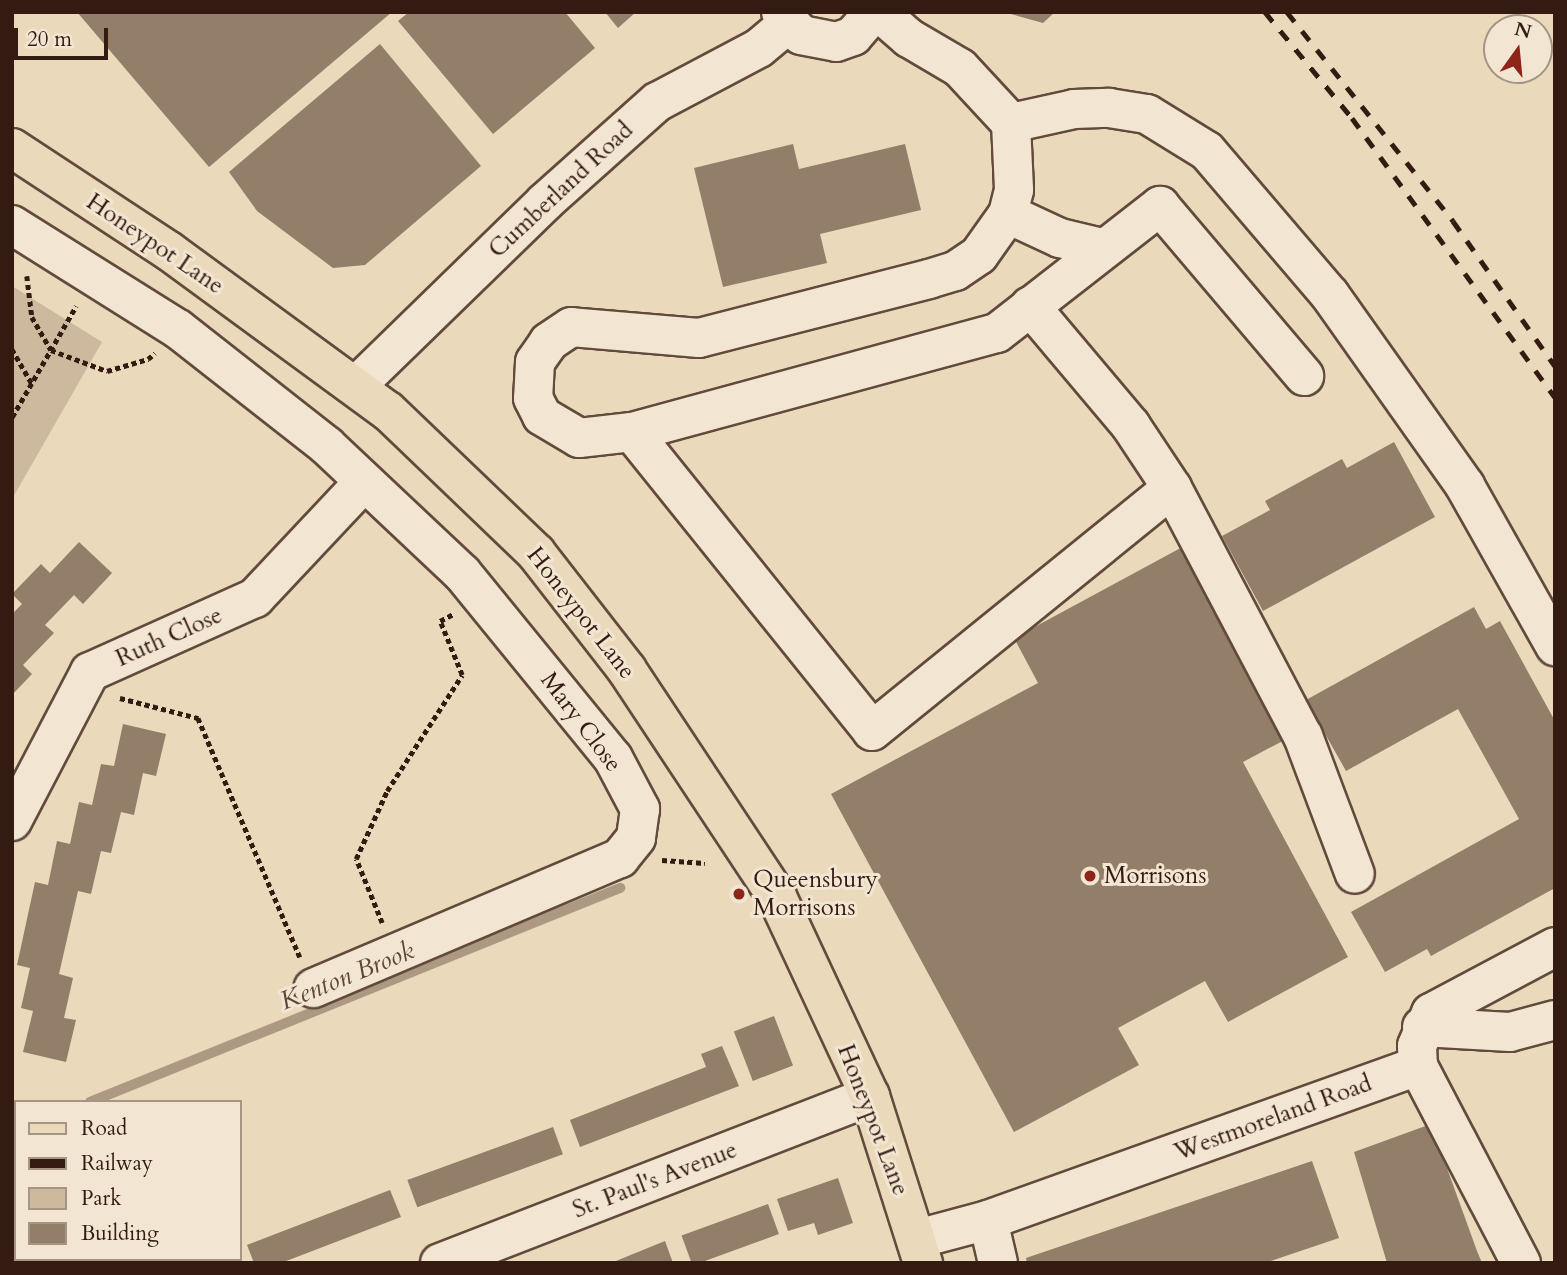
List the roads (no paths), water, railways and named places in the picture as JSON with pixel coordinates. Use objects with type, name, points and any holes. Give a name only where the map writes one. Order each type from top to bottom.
[{"type":"main road","name":"Honeypot Lane","points":[[12,148],[169,251],[356,386],[388,411],[536,552],[627,670],[777,897],[870,1096],[920,1251]]},
{"type":"street","points":[[784,18],[810,38],[836,42],[853,36],[877,12],[909,38],[960,68],[1011,123],[1014,191],[1008,214],[979,255],[955,271],[699,338],[571,327],[549,342],[535,362],[533,398],[542,416],[579,438],[632,432],[997,333],[1102,248],[1160,206],[1304,376]]},
{"type":"street","name":"Cumberland Road","points":[[356,386],[545,202],[657,102],[759,48],[784,18]]},
{"type":"street","points":[[1011,123],[1074,109],[1110,108],[1147,114],[1208,150],[1329,295],[1465,486],[1555,646]]},
{"type":"street","points":[[1008,214],[1060,238],[1102,248]]},
{"type":"street","name":"Mary Close","points":[[17,227],[178,329],[327,446],[462,573],[613,758],[640,809],[636,838],[620,858],[313,988]]},
{"type":"street","points":[[1030,306],[1131,426],[1172,488],[1303,736],[1355,874]]},
{"type":"street","points":[[632,432],[872,730],[1172,488]]},
{"type":"street","name":"Ruth Close","points":[[12,821],[90,672],[255,598],[364,482]]},
{"type":"street","points":[[1521,1263],[1418,1066],[1422,1027],[1431,1013],[1445,1004],[1555,947]]},
{"type":"street","points":[[1422,1027],[1510,1032],[1555,1020]]},
{"type":"street","name":"Westmoreland Road","points":[[920,1251],[988,1220],[1418,1066]]},
{"type":"street","name":"St. Paul's Avenue","points":[[440,1263],[870,1096]]},
{"type":"street","points":[[988,1220],[998,1263]]},
{"type":"waterway","name":"Kenton Brook","points":[[95,1100],[620,888]]},
{"type":"railway","points":[[1265,12],[1352,118],[1555,397]]},
{"type":"railway","points":[[1287,12],[1453,221],[1555,366]]},
{"type":"place","name":"Morrisons","points":[[1090,876]]},
{"type":"place","name":"Queensbury Morrisons","points":[[739,894]]}]
